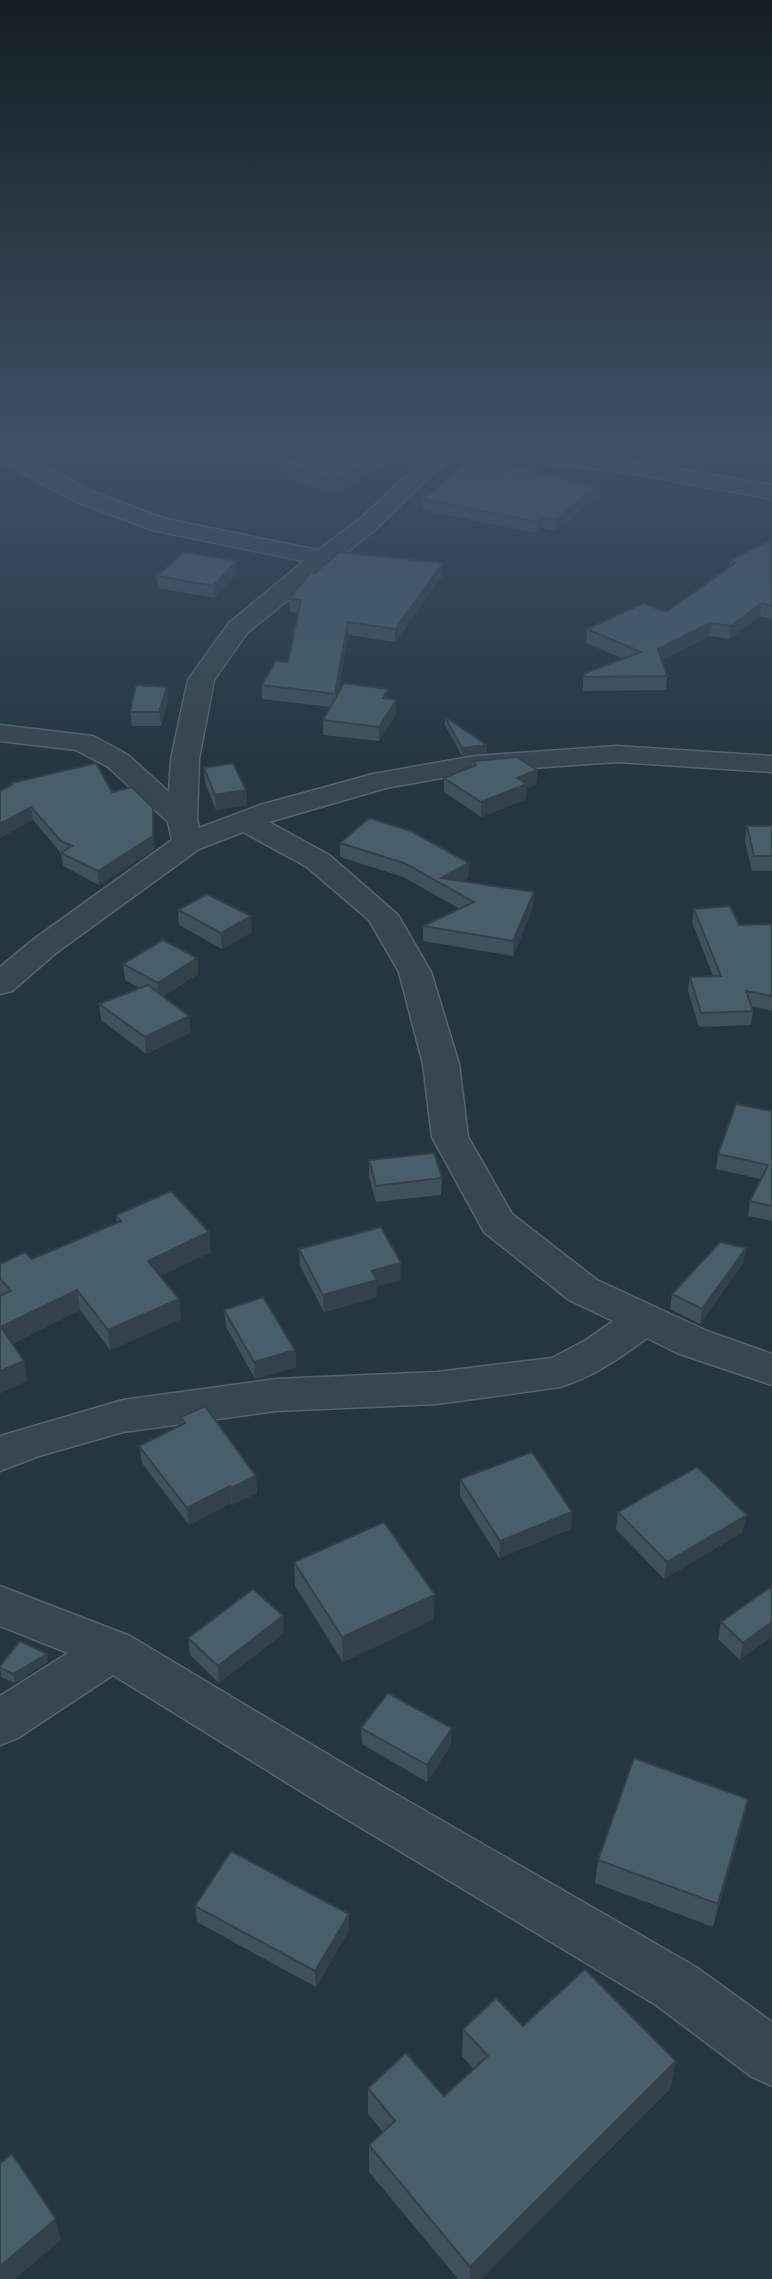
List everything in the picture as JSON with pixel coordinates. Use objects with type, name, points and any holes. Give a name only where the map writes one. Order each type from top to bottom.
[{"type":"street","points":[[309,555],[322,558]]},
{"type":"street","points":[[185,831],[185,759],[201,680],[239,628],[326,555]]},
{"type":"street","points":[[0,733],[83,742],[118,761],[185,831]]},
{"type":"street","points":[[0,984],[185,831],[245,821],[383,780],[475,764],[617,754],[772,764]]},
{"type":"street","points":[[245,821],[318,862],[382,915],[415,972],[440,1064],[450,1137],[498,1223],[583,1290],[692,1342],[772,1370]]},
{"type":"street","points":[[0,1454],[27,1443],[123,1416],[276,1395],[438,1388],[560,1372],[601,1351],[643,1319]]},
{"type":"street","points":[[0,1606],[113,1650],[348,1793],[676,1986],[772,2057]]},
{"type":"street","points":[[0,1723],[113,1650]]},
{"type":"building","points":[[180,555],[204,555],[237,561],[213,586],[157,576]]},
{"type":"building","points":[[335,555],[371,555],[443,563],[395,629],[348,622],[335,694],[262,685],[276,661],[288,662],[301,600],[289,599],[310,573],[314,574]]},
{"type":"building","points":[[741,555],[772,555],[772,606],[762,603],[731,626],[710,623],[658,649],[667,676],[584,677],[583,674],[641,652],[587,629],[644,603],[666,612],[735,563],[729,561]]},
{"type":"building","points":[[344,683],[388,689],[383,698],[396,700],[379,727],[323,720]]},
{"type":"building","points":[[136,685],[167,687],[159,712],[130,712]]},
{"type":"building","points":[[445,717],[487,745],[462,748]]},
{"type":"building","points":[[517,757],[537,770],[517,778],[527,784],[481,802],[444,778],[476,765],[473,761]]},
{"type":"building","points":[[96,763],[112,792],[132,787],[153,808],[153,836],[98,871],[61,853],[72,846],[61,841],[31,807],[0,824],[0,791],[12,785],[11,783]]},
{"type":"building","points":[[233,763],[246,790],[215,795],[204,768]]},
{"type":"building","points":[[369,818],[411,831],[469,863],[441,878],[534,892],[513,941],[423,926],[474,902],[404,863],[340,843]]},
{"type":"building","points":[[747,826],[772,826],[772,856],[754,856]]},
{"type":"building","points":[[207,894],[251,916],[221,933],[178,910]]},
{"type":"building","points":[[730,906],[739,925],[772,924],[772,996],[746,991],[753,1011],[701,1013],[690,977],[721,976],[694,909]]},
{"type":"building","points":[[163,940],[197,958],[158,983],[123,964]]},
{"type":"building","points":[[148,985],[189,1016],[145,1037],[99,1004]]},
{"type":"building","points":[[736,1104],[772,1111],[772,1206],[750,1201],[768,1165],[718,1154]]},
{"type":"building","points":[[434,1153],[442,1178],[376,1186],[369,1160]]},
{"type":"building","points":[[171,1191],[209,1232],[148,1261],[179,1299],[108,1330],[77,1290],[1,1327],[24,1361],[0,1371],[0,1296],[11,1291],[0,1279],[0,1264],[25,1252],[32,1259],[121,1221],[116,1215]]},
{"type":"building","points":[[381,1227],[401,1263],[372,1271],[377,1280],[323,1295],[299,1249]]},
{"type":"building","points":[[720,1242],[746,1248],[702,1309],[672,1294]]},
{"type":"building","points":[[263,1297],[295,1350],[254,1362],[224,1310]]},
{"type":"building","points":[[205,1406],[256,1476],[187,1508],[139,1446],[185,1423],[181,1417]]},
{"type":"building","points":[[532,1452],[572,1512],[500,1541],[460,1479]]},
{"type":"building","points":[[697,1467],[747,1515],[667,1562],[618,1512]]},
{"type":"building","points":[[384,1522],[435,1595],[342,1637],[294,1562]]},
{"type":"building","points":[[772,1586],[772,1622],[743,1643],[721,1622]]},
{"type":"building","points":[[253,1589],[283,1616],[218,1666],[188,1638]]},
{"type":"building","points":[[20,1641],[47,1654],[13,1674],[0,1666]]},
{"type":"building","points":[[388,1693],[452,1728],[427,1765],[361,1728]]},
{"type":"building","points":[[634,1758],[748,1799],[718,1904],[598,1860]]},
{"type":"building","points":[[231,1851],[349,1914],[315,1971],[195,1906]]},
{"type":"building","points":[[585,1969],[676,2061],[470,2267],[369,2145],[395,2121],[368,2088],[406,2053],[444,2096],[488,2056],[463,2029],[496,1998],[523,2026]]},
{"type":"building","points":[[12,2154],[56,2219],[0,2266],[0,2163]]}]
